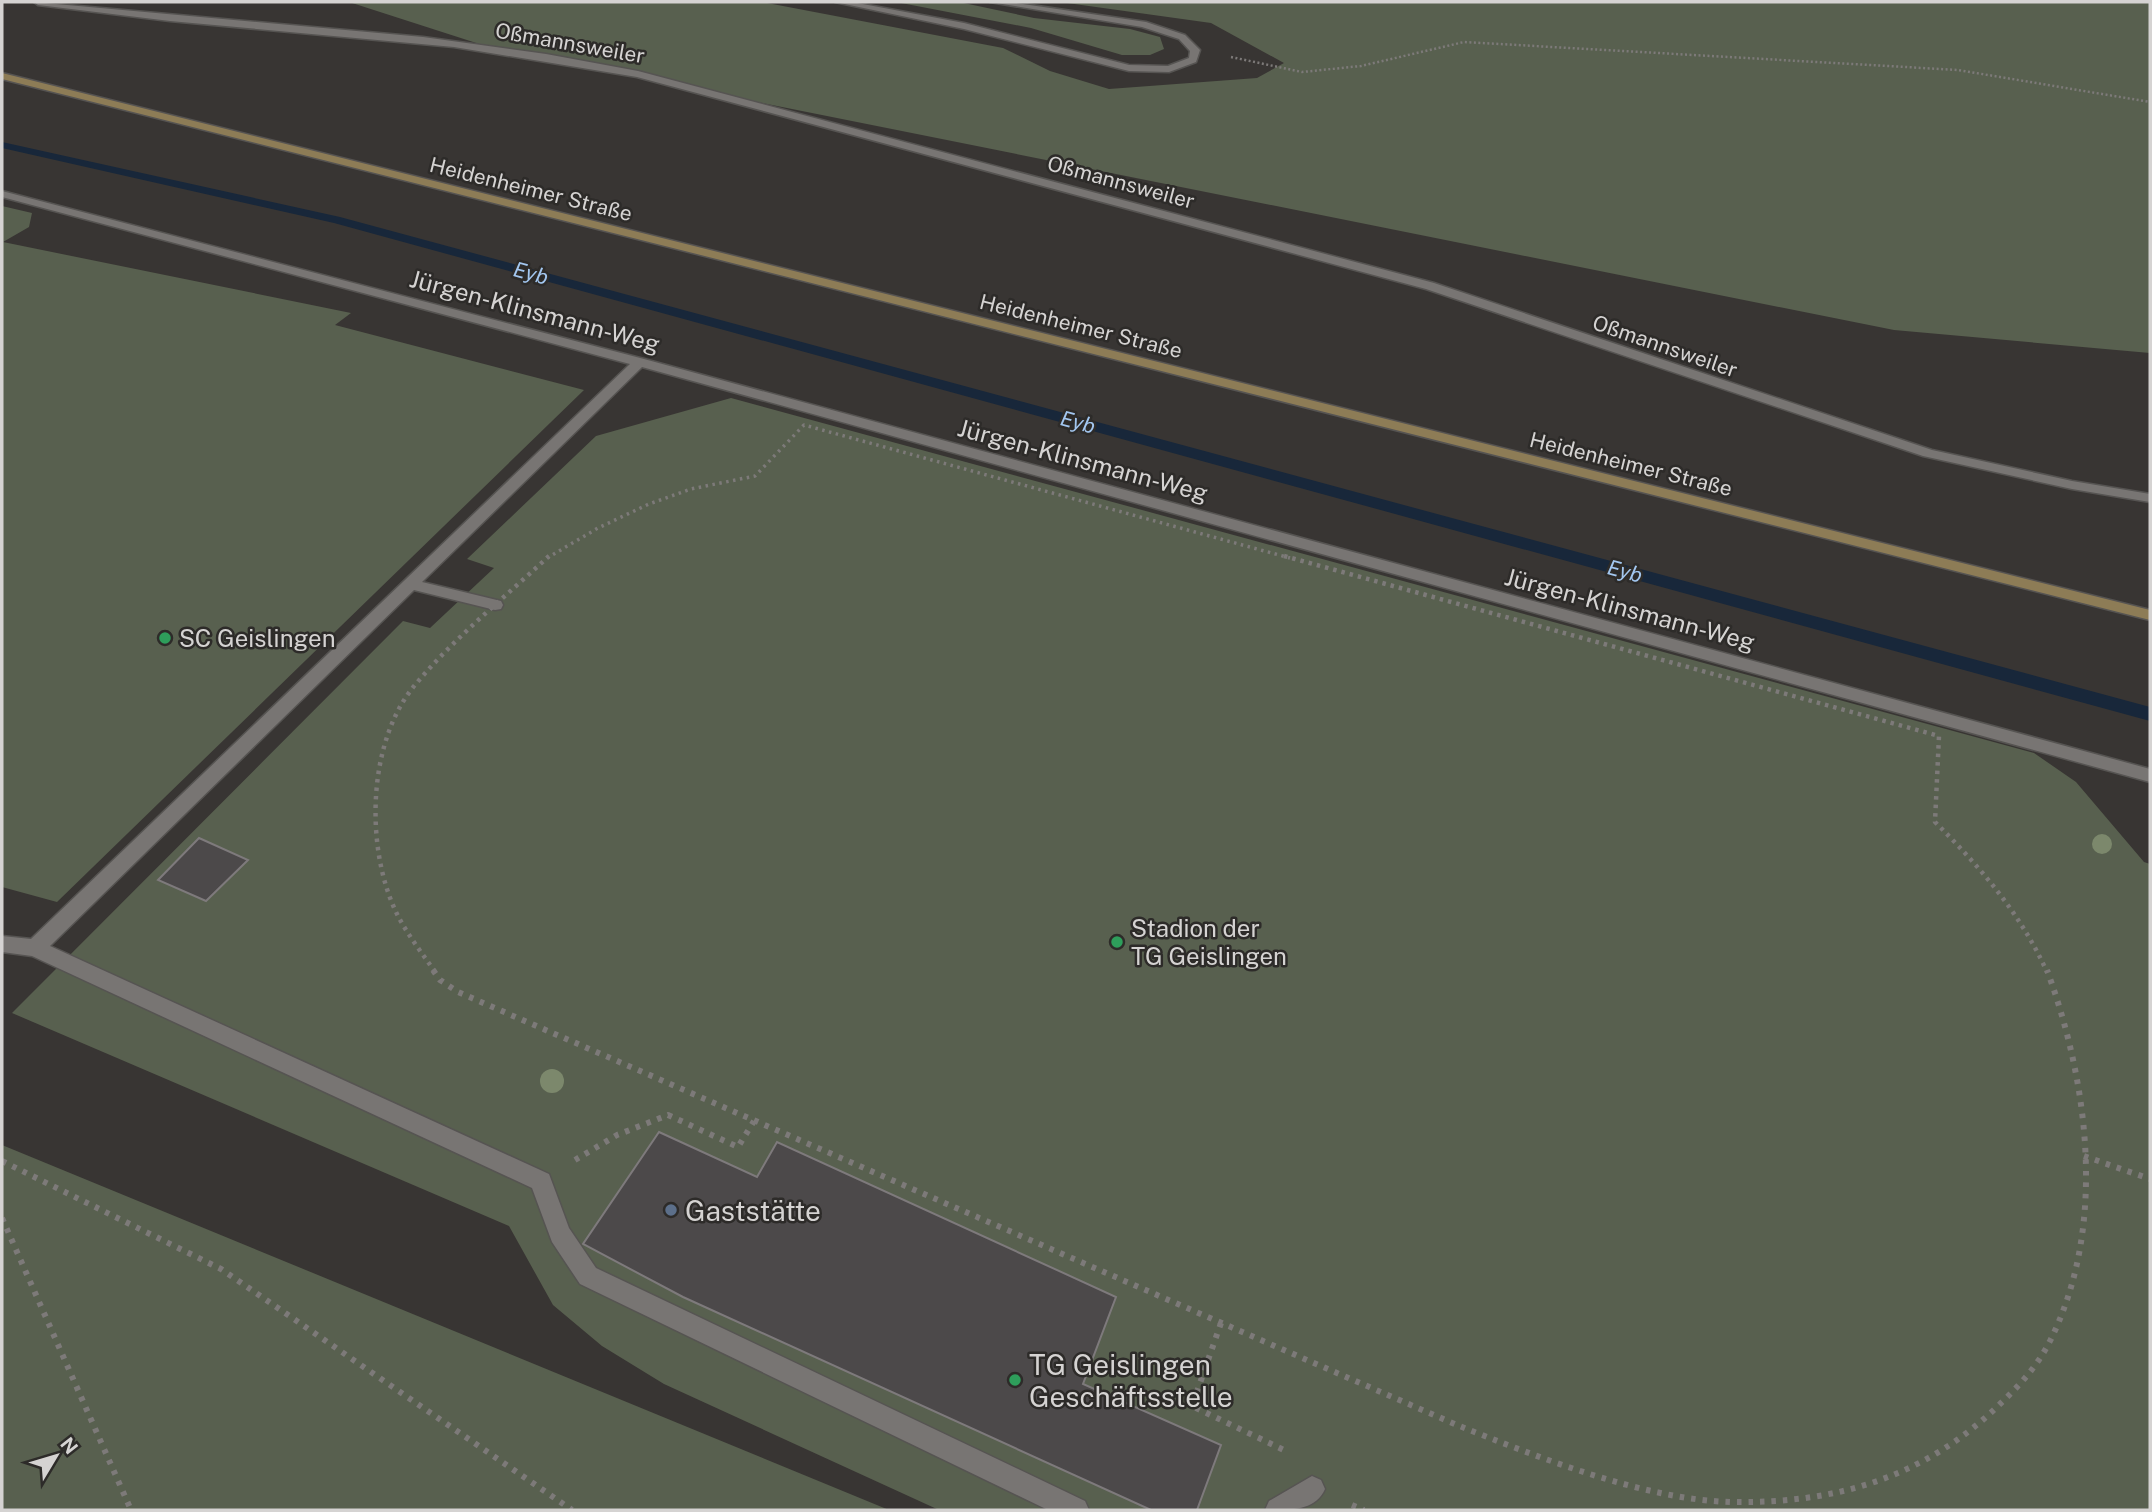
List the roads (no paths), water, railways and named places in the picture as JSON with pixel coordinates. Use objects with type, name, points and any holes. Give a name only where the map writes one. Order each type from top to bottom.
[{"type":"main road","name":"Heidenheimer Straße","points":[[2,76],[2150,615]]},
{"type":"street","name":"Oßmannsweiler","points":[[38,2],[477,46],[563,59],[638,75],[1430,286],[1928,453],[2073,485],[2150,498]]},
{"type":"street","points":[[839,2],[964,26],[1129,68],[1169,69],[1193,60],[1195,50],[1182,37],[1143,24],[994,2]]},
{"type":"street","name":"Jürgen-Klinsmann-Weg","points":[[2,194],[639,362],[2150,776]]},
{"type":"street","points":[[36,948],[639,362]]},
{"type":"street","points":[[411,584],[495,605]]},
{"type":"street","points":[[2,944],[36,948],[541,1181],[560,1234],[589,1276],[1076,1510]]},
{"type":"street","points":[[1278,1510],[1312,1489]]},
{"type":"waterway","name":"Eyb","points":[[2,145],[336,220],[2150,714]]},
{"type":"place","name":"SC Geislingen","points":[[165,638]]},
{"type":"place","name":"Stadion der TG Geislingen","points":[[1117,942]]},
{"type":"place","name":"Gaststätte","points":[[671,1210]]},
{"type":"place","name":"TG Geislingen Geschäftsstelle","points":[[1015,1380]]}]
